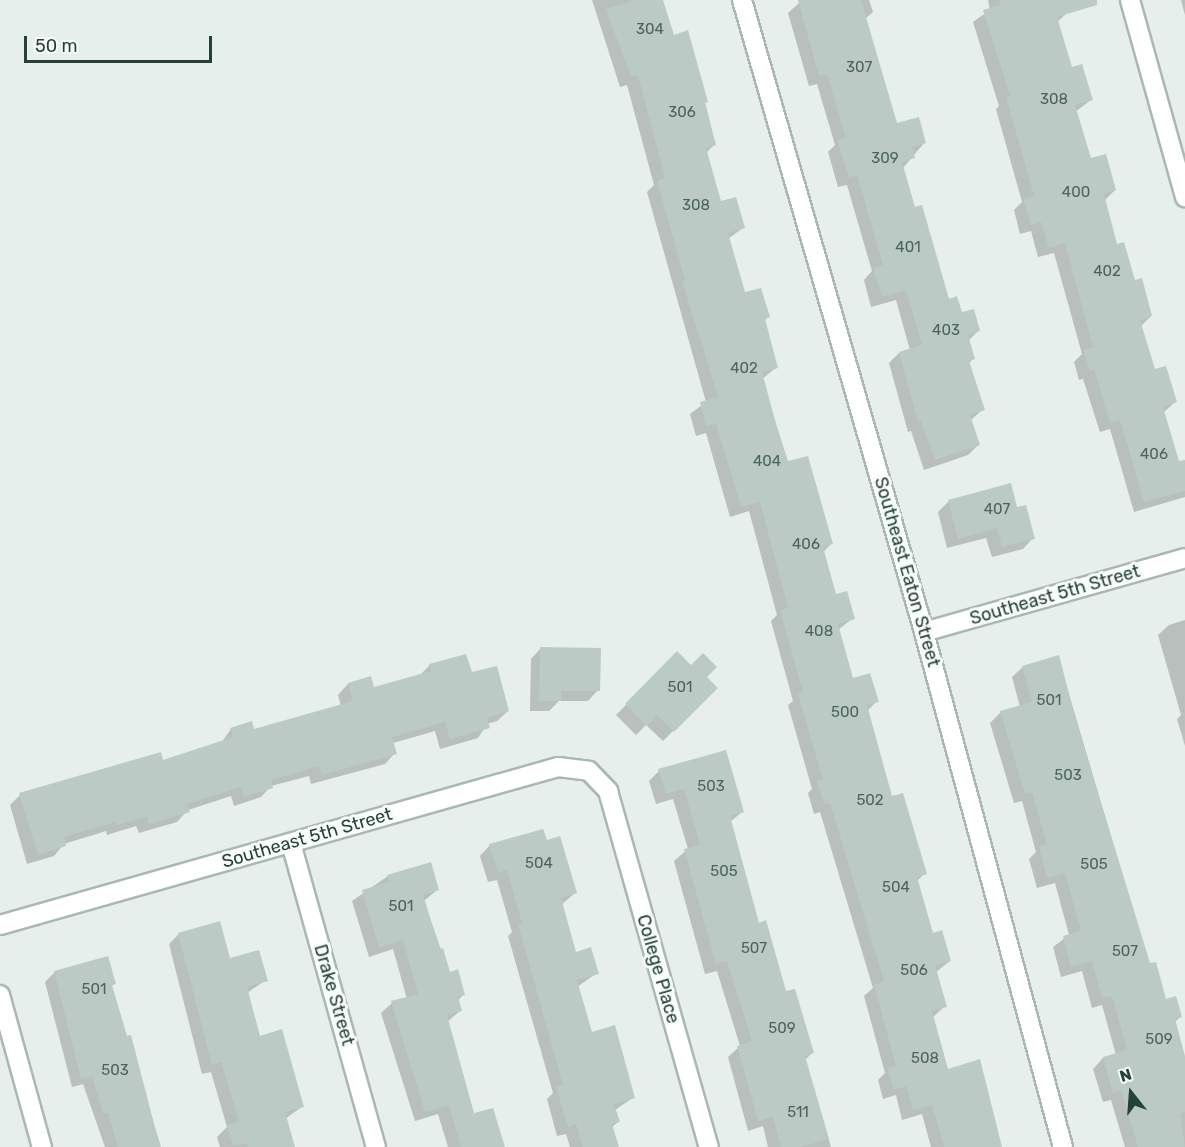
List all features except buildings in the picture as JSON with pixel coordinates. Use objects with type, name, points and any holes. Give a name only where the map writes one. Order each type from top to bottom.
[{"type":"street","name":"Southeast Eaton Street","points":[[742,0],[924,632],[1064,1147]]},
{"type":"street","points":[[1130,0],[1185,197]]},
{"type":"street","name":"Southeast 5th Street","points":[[924,632],[1185,558]]},
{"type":"street","name":"Southeast 5th Street","points":[[0,925],[558,767],[589,771],[608,791]]},
{"type":"street","name":"College Place","points":[[608,791],[709,1147]]},
{"type":"street","name":"Drake Street","points":[[291,843],[376,1147]]},
{"type":"street","points":[[0,995],[42,1147]]}]
